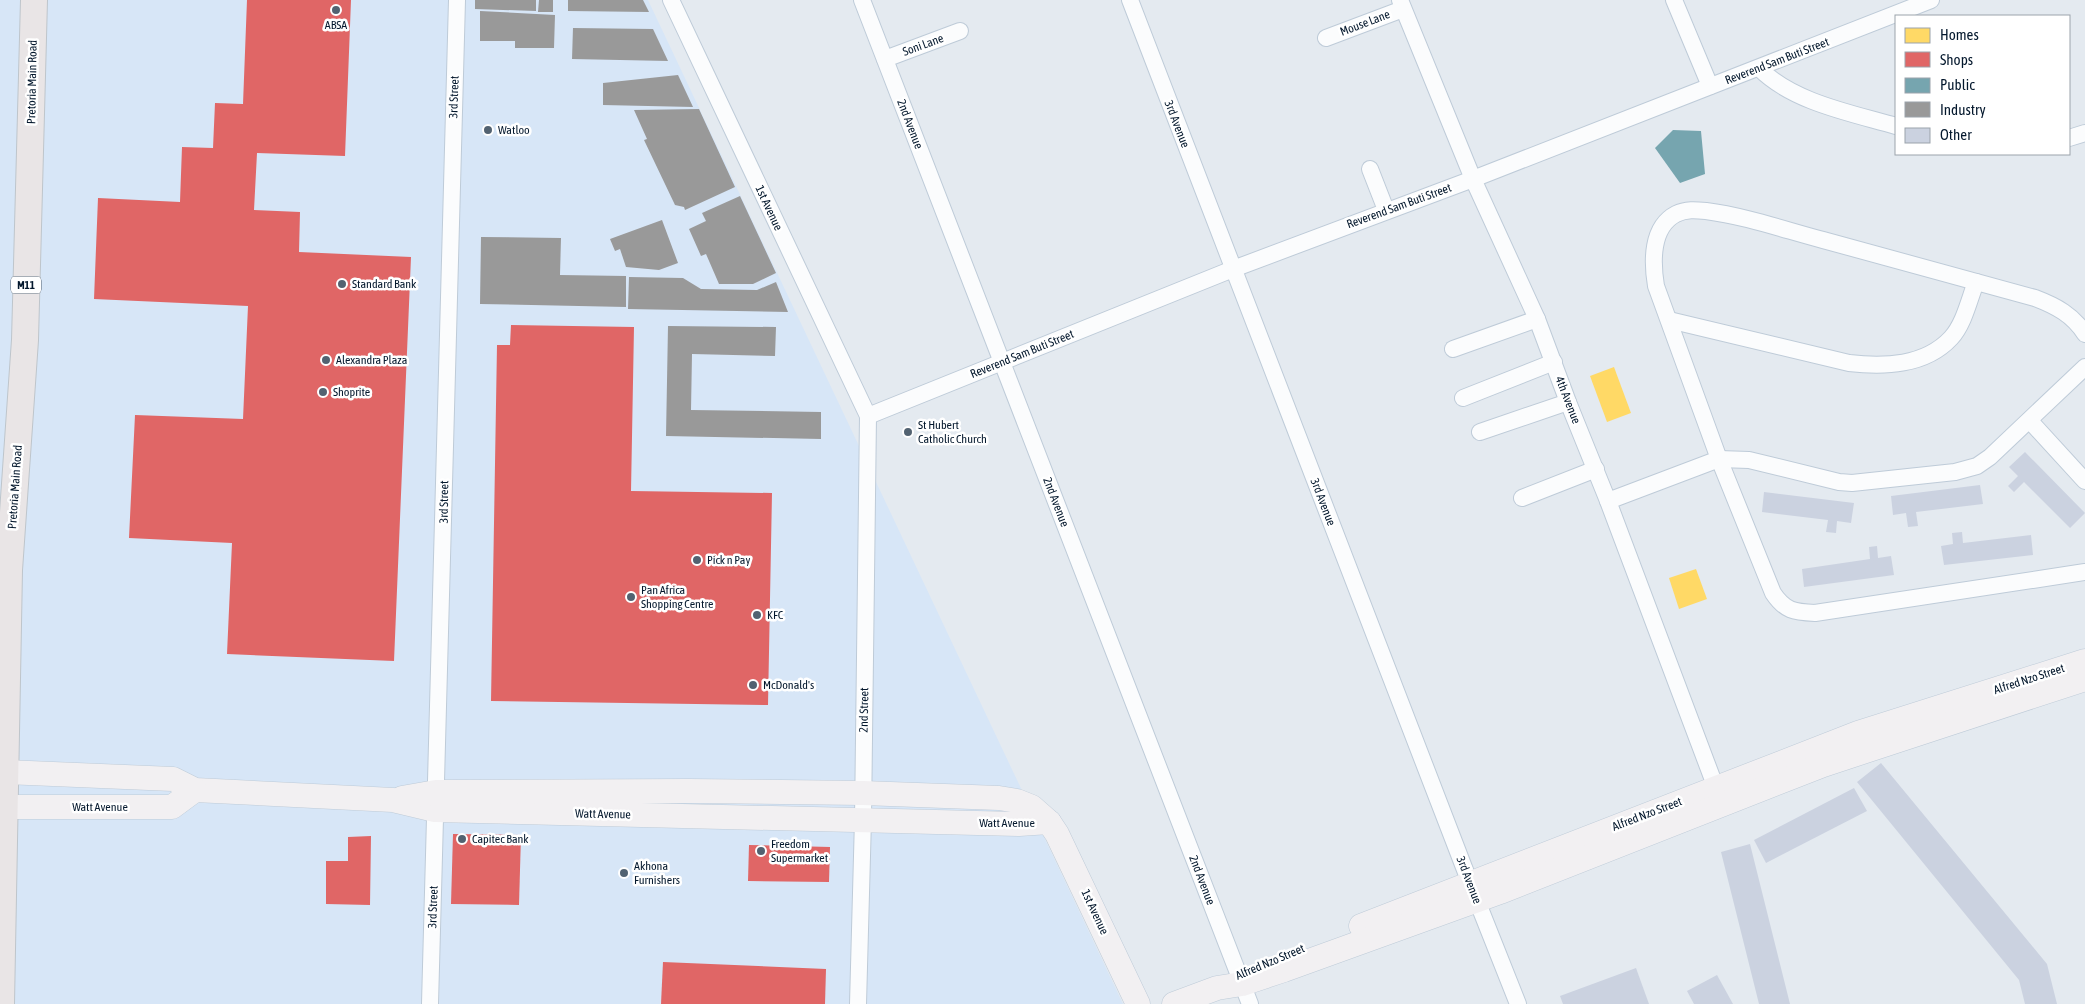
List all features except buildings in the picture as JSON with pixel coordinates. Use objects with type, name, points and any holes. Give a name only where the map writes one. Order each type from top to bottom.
[{"type":"main road","name":"Pretoria Main Road","points":[[1,1004],[2,772],[9,570],[25,340],[34,0]]},
{"type":"street","name":"3rd Street","points":[[430,1004],[457,0]]},
{"type":"street","name":"1st Avenue","points":[[671,0],[868,416]]},
{"type":"street","name":"2nd Avenue","points":[[862,0],[1244,988]]},
{"type":"street","name":"3rd Avenue","points":[[1130,0],[1473,892],[1518,1004]]},
{"type":"street","points":[[1674,0],[1710,86]]},
{"type":"street","name":"Reverend Sam Buti Street","points":[[868,416],[1233,269],[1472,179],[1931,0]]},
{"type":"street","name":"Mouse Lane","points":[[1326,38],[1402,4]]},
{"type":"street","name":"4th Avenue","points":[[1402,4],[1472,179],[1554,362],[1719,796]]},
{"type":"street","name":"Soni Lane","points":[[885,59],[960,31]]},
{"type":"street","points":[[1759,68],[1770,80],[1790,92],[1895,126]]},
{"type":"street","points":[[2070,138],[2085,133]]},
{"type":"street","points":[[1370,169],[1386,210]]},
{"type":"street","points":[[2085,334],[2071,316],[2055,306],[1976,282],[1764,224],[1707,211],[1691,210],[1676,214],[1667,222],[1655,247],[1653,268],[1656,286],[1719,459],[1773,593],[1780,603],[1790,610],[1814,613],[2085,572]]},
{"type":"street","points":[[1669,320],[1849,364],[1871,366],[1896,364],[1930,354],[1951,338],[1959,326],[1976,282]]},
{"type":"street","points":[[1453,349],[1536,319]]},
{"type":"street","points":[[1463,398],[1554,362]]},
{"type":"street","points":[[1608,500],[1719,459],[1749,460],[1839,482],[1852,483],[1928,476],[1977,466],[1990,457],[2030,421],[2085,367]]},
{"type":"street","points":[[1480,432],[1568,402]]},
{"type":"street","name":"2nd Street","points":[[858,1004],[863,820],[868,416]]},
{"type":"street","points":[[2030,421],[2085,481]]},
{"type":"street","points":[[1522,498],[1596,469]]},
{"type":"street","name":"Alfred Nzo Street","points":[[1174,1004],[1217,988],[1244,988],[1473,892],[1719,796],[1858,733],[2085,661]]},
{"type":"street","name":"Alfred Nzo Street","points":[[1719,796],[1823,765],[2085,679]]},
{"type":"street","name":"Watt Avenue","points":[[2,772],[174,779],[194,790],[393,800],[863,820],[1019,824],[1049,822]]},
{"type":"street","name":"Watt Avenue","points":[[2,807],[172,807],[194,790]]},
{"type":"street","name":"Watt Avenue","points":[[436,801],[689,791],[863,793],[999,798],[1017,801],[1032,807],[1049,822]]},
{"type":"street","name":"1st Avenue","points":[[1049,822],[1070,860],[1138,1004]]},
{"type":"shaded area","points":[[0,0],[648,0],[1123,1004],[0,1004]]},
{"type":"place","name":"ABSA","points":[[336,10]]},
{"type":"place","name":"Watloo","points":[[488,130]]},
{"type":"place","name":"Standard Bank","points":[[342,284]]},
{"type":"place","name":"Alexandra Plaza","points":[[326,360]]},
{"type":"place","name":"Shoprite","points":[[323,392]]},
{"type":"place","name":"St Hubert Catholic Church","points":[[908,432]]},
{"type":"place","name":"Pick n Pay","points":[[697,560]]},
{"type":"place","name":"Pan Africa Shopping Centre","points":[[631,597]]},
{"type":"place","name":"KFC","points":[[757,615]]},
{"type":"place","name":"McDonald's","points":[[753,685]]},
{"type":"place","name":"Capitec Bank","points":[[462,839]]},
{"type":"place","name":"Freedom Supermarket","points":[[761,851]]},
{"type":"place","name":"Akhona Furnishers","points":[[624,873]]}]
